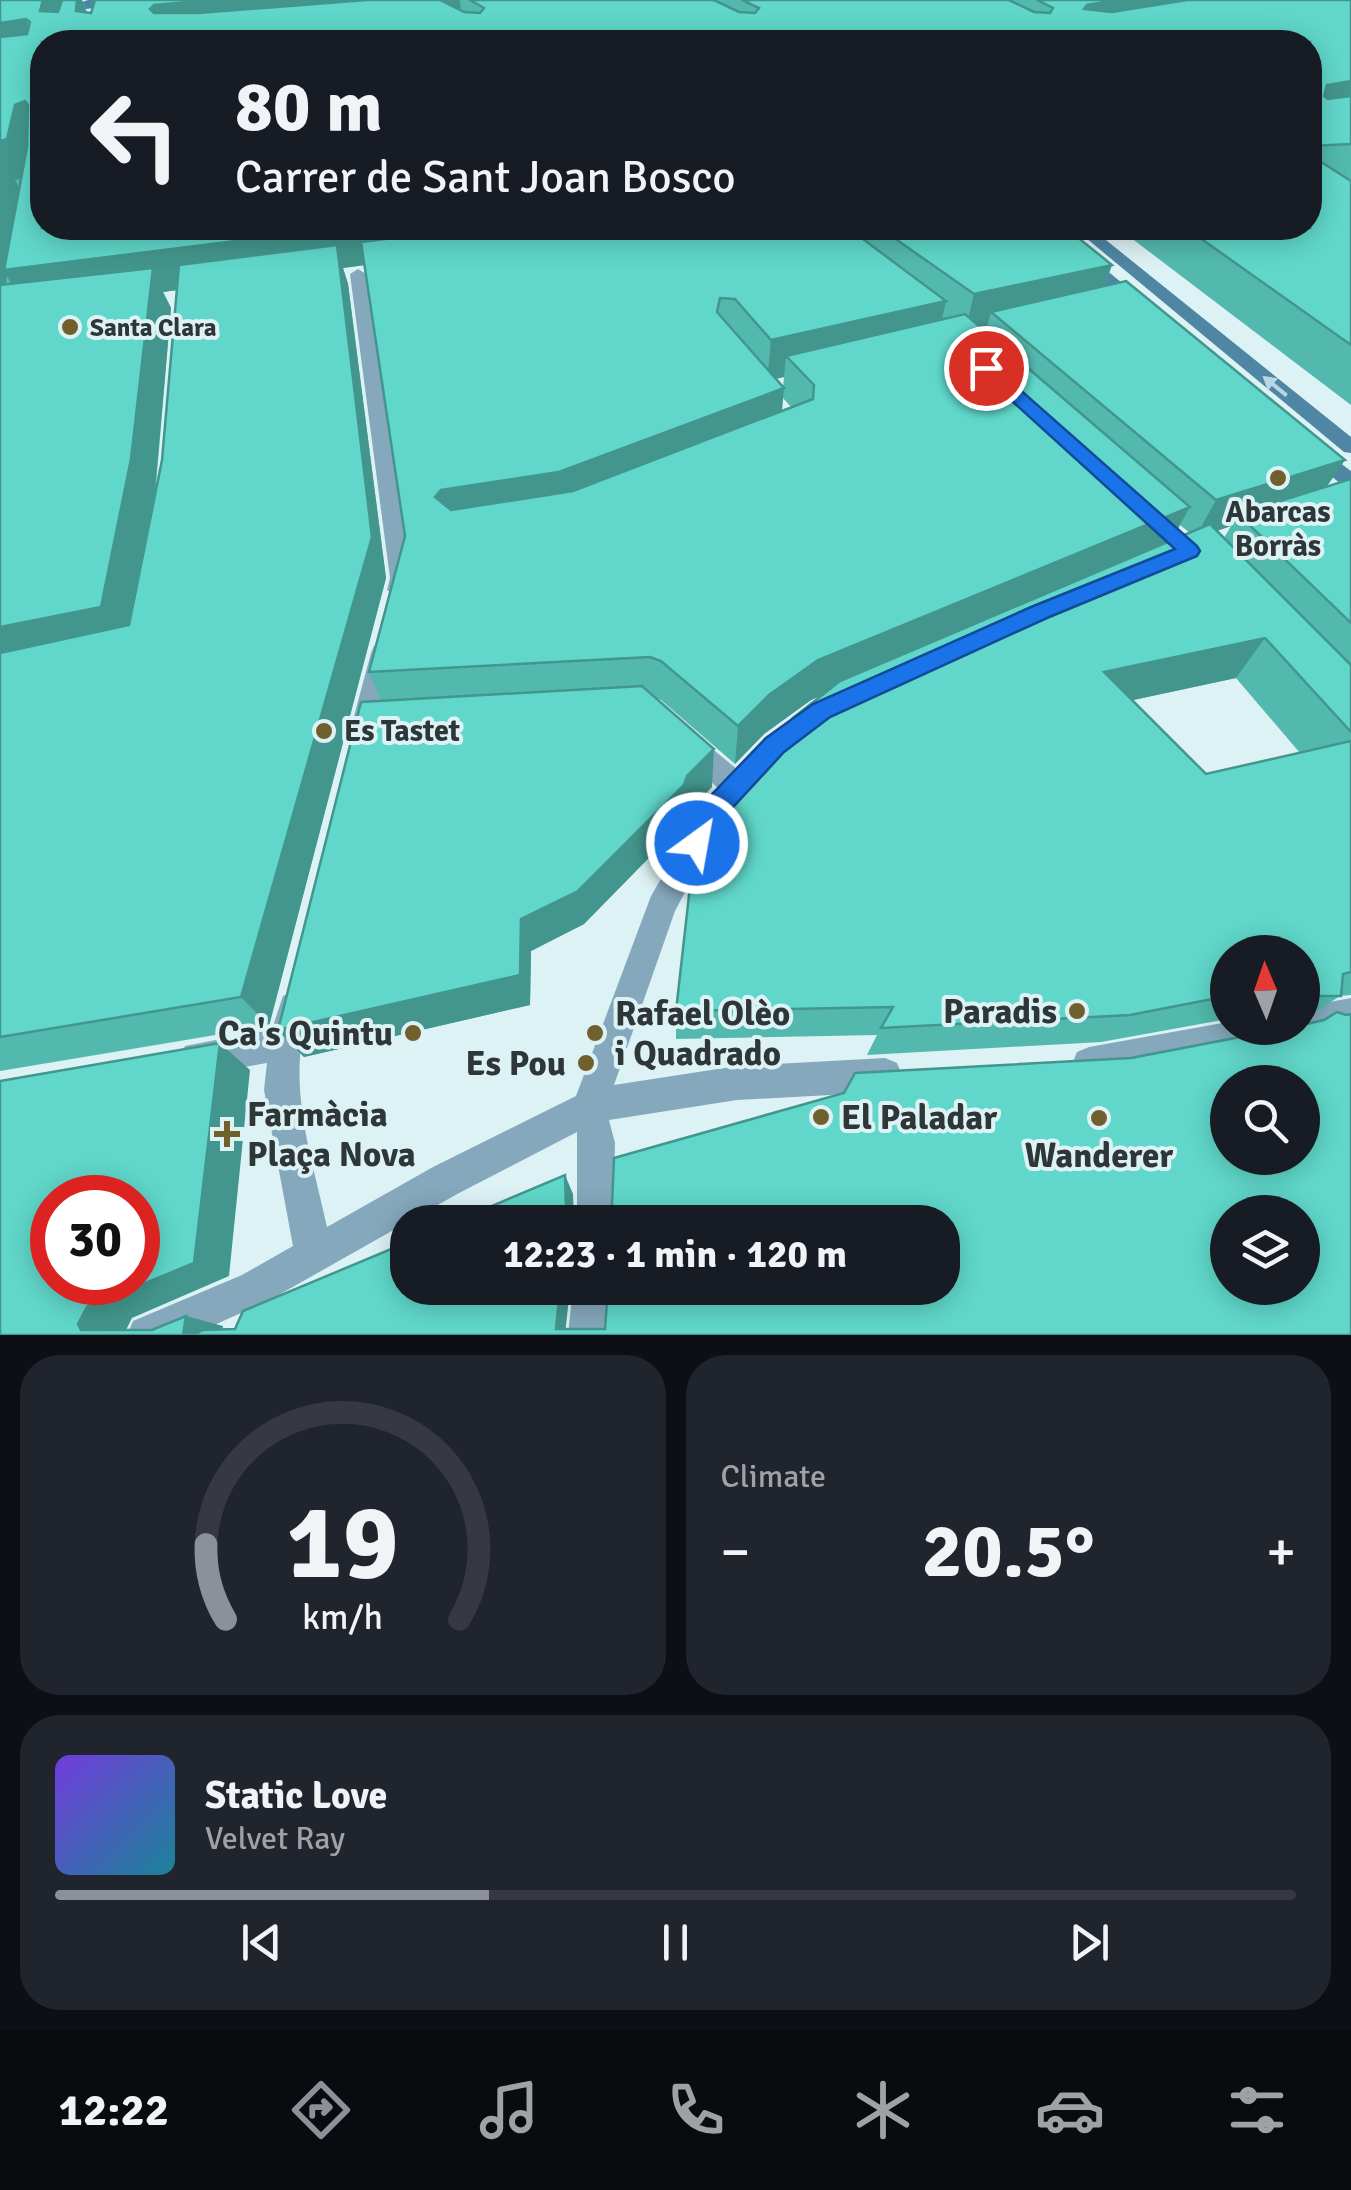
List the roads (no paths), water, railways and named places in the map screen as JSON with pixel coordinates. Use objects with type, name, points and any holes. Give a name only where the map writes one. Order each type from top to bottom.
[{"type":"street","points":[[72,13],[105,1],[121,5],[157,0]]},
{"type":"street","points":[[72,13],[97,17],[116,11],[121,5]]},
{"type":"street","points":[[1061,240],[1144,309]]},
{"type":"street","points":[[1097,240],[1351,448]]},
{"type":"street","points":[[354,764],[373,727],[406,547],[358,274]]},
{"type":"street","points":[[1110,309],[1144,309],[1166,297]]},
{"type":"street","points":[[1290,430],[1351,482]]},
{"type":"street","points":[[595,1205],[593,1125],[662,906],[697,843],[700,825],[744,782],[664,723]]},
{"type":"street","points":[[299,987],[286,1043],[281,1090],[314,1256]]},
{"type":"street","points":[[1320,1020],[1351,1014]]},
{"type":"street","points":[[1063,1065],[1101,1063],[1210,1042]]},
{"type":"street","points":[[171,1062],[286,1043]]},
{"type":"street","points":[[146,1335],[255,1288],[446,1180],[593,1125],[643,1094],[737,1083],[910,1074]]},
{"type":"street","points":[[246,1335],[255,1288]]},
{"type":"street","points":[[588,1335],[591,1305]]},
{"type":"place","name":"Santa Clara","points":[[70,327]]},
{"type":"place","name":"Abarcas Borràs","points":[[1278,478]]},
{"type":"place","name":"Es Tastet","points":[[324,731]]},
{"type":"place","name":"Paradis","points":[[1077,1011]]},
{"type":"place","name":"Ca's Quintu","points":[[413,1033]]},
{"type":"place","name":"Rafael Olèo i Quadrado","points":[[595,1033]]},
{"type":"place","name":"Es Pou","points":[[586,1063]]},
{"type":"place","name":"El Paladar","points":[[821,1117]]},
{"type":"place","name":"Wanderer","points":[[1099,1118]]},
{"type":"place","name":"Farmàcia Plaça Nova","points":[[227,1134]]}]
